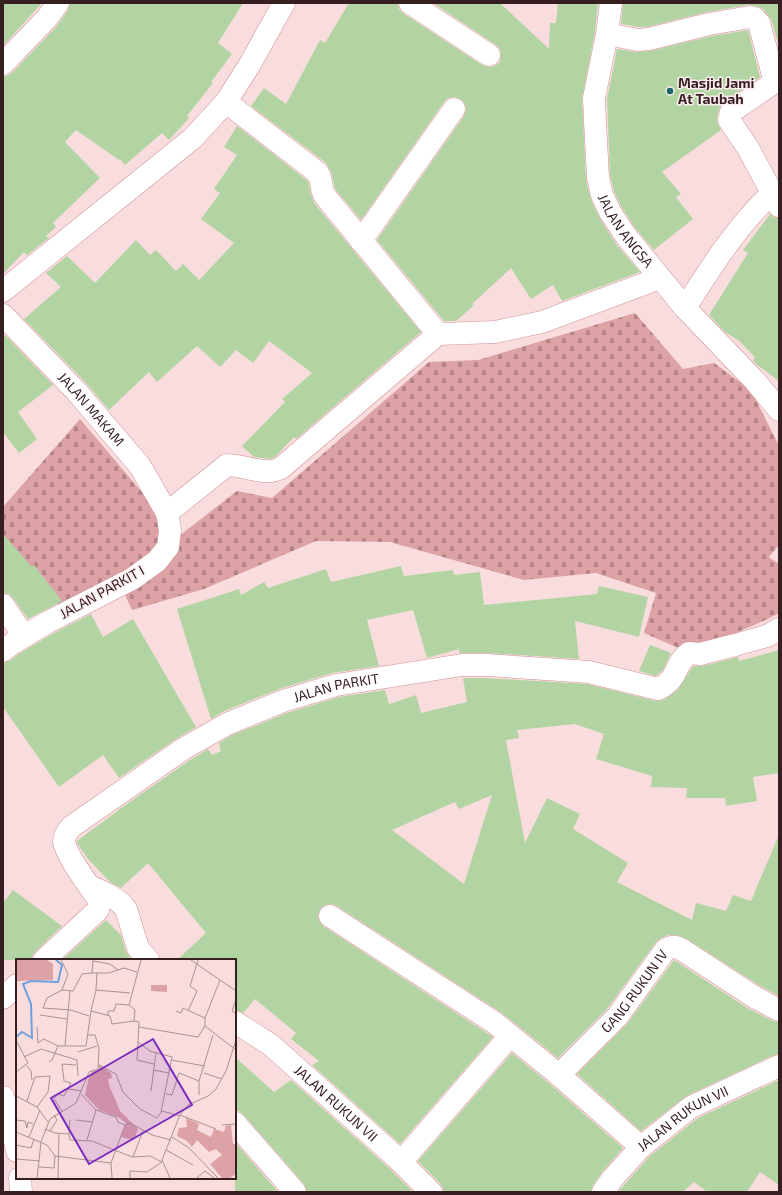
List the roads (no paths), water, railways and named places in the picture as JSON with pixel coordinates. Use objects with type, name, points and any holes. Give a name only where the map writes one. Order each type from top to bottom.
[{"type":"street","points":[[3,64],[47,18],[58,3]]},
{"type":"street","points":[[3,291],[193,138],[226,102],[250,64],[284,3]]},
{"type":"street","points":[[410,3],[489,55]]},
{"type":"street","name":"JALAN ANGSA","points":[[611,3],[607,34],[594,98],[598,177],[602,195],[610,212],[626,236],[660,278],[685,308],[755,381],[779,410]]},
{"type":"street","points":[[607,34],[626,38],[650,39],[709,24],[743,18],[750,17],[759,23],[774,79],[771,84],[731,112],[729,120],[748,148],[775,199],[760,204],[731,239],[685,308]]},
{"type":"street","points":[[226,102],[318,173],[321,179],[322,191],[325,196],[438,334]]},
{"type":"street","points":[[361,241],[454,109]]},
{"type":"street","points":[[167,513],[227,465],[237,465],[272,471],[281,468],[438,334],[495,332],[542,322],[660,278]]},
{"type":"street","name":"JALAN MAKAM","points":[[3,315],[76,391],[140,466],[167,513]]},
{"type":"street","name":"JALAN PARKIT I","points":[[3,652],[24,636],[132,579],[157,561],[168,547],[170,530],[167,513]]},
{"type":"street","points":[[3,605],[24,636]]},
{"type":"street","name":"JALAN PARKIT","points":[[45,959],[98,910],[98,900],[68,852],[64,842],[65,835],[71,827],[183,749],[227,724],[283,701],[336,685],[462,665],[517,666],[590,672],[658,689],[666,685],[674,676],[684,657],[689,653],[700,654],[735,645],[767,636],[779,629]]},
{"type":"street","points":[[89,886],[111,896],[126,909],[138,948],[147,959]]},
{"type":"street","points":[[330,916],[483,1015],[559,1075],[641,1146]]},
{"type":"street","name":"GANG RUKUN IV","points":[[559,1075],[617,1017],[666,949],[671,946],[677,946],[756,998],[779,1010]]},
{"type":"street","points":[[3,998],[16,986]]},
{"type":"street","name":"JALAN RUKUN VII","points":[[236,1023],[271,1045],[401,1162],[431,1192]]},
{"type":"street","points":[[401,1162],[510,1036]]},
{"type":"street","name":"JALAN RUKUN VII","points":[[603,1192],[613,1178],[641,1146],[691,1107],[779,1066]]},
{"type":"street","points":[[3,1097],[16,1147]]},
{"type":"street","points":[[236,1124],[295,1192]]},
{"type":"street","points":[[20,1179],[21,1192]]},
{"type":"place","name":"Masjid Jami At Taubah","points":[[670,91]]}]
